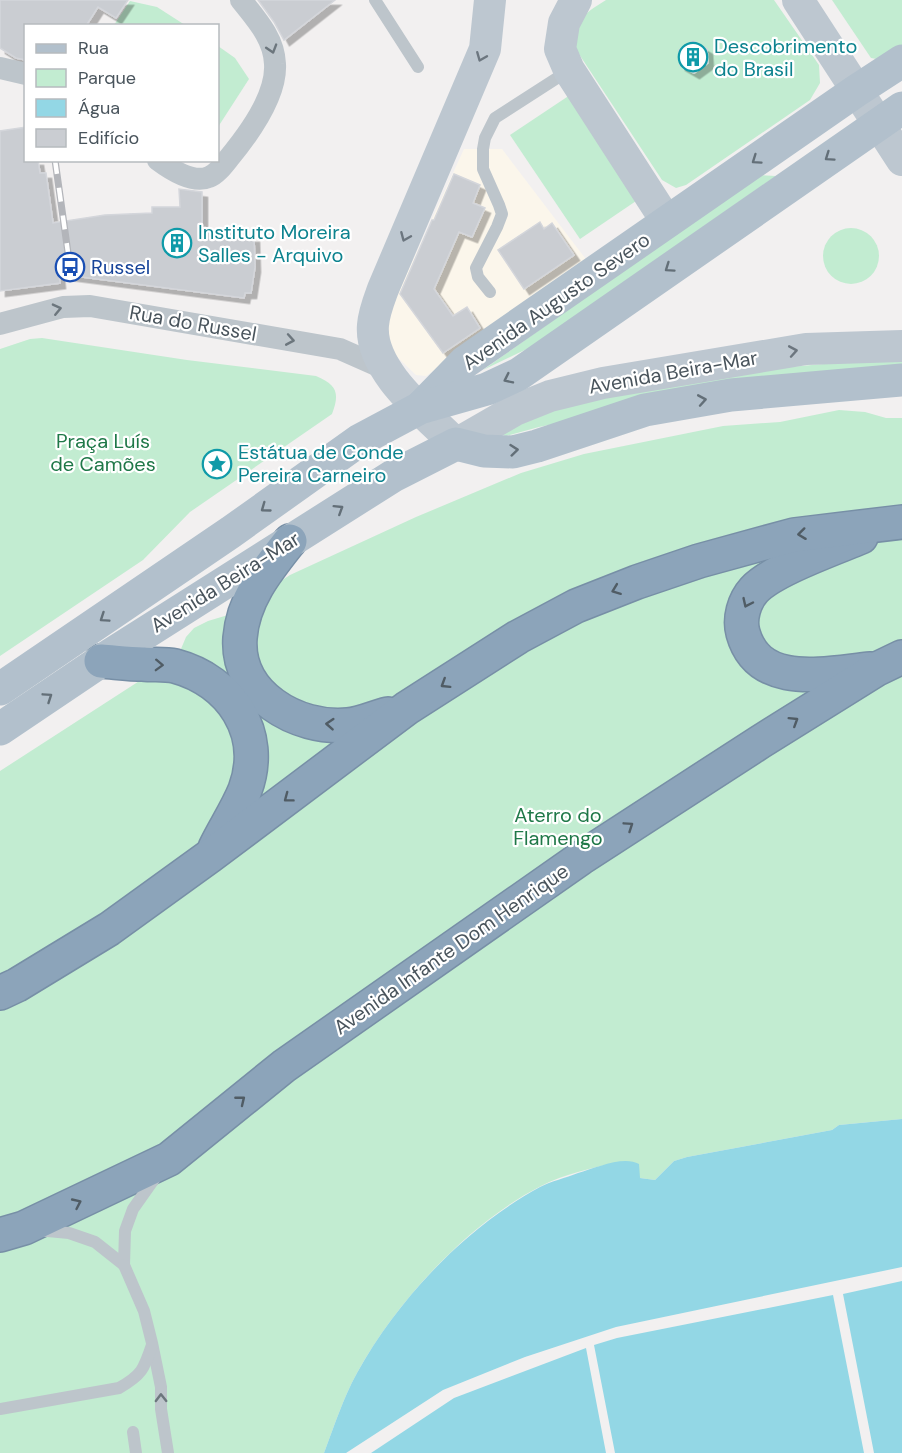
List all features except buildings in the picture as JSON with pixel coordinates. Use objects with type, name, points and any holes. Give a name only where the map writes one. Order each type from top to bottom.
[{"type":"highway","points":[[890,663],[806,675],[780,672],[767,668],[754,656],[746,643],[741,627],[746,602],[754,590],[778,573],[895,524]]},
{"type":"highway","points":[[0,993],[17,986],[109,929],[406,708],[518,637],[576,606],[637,582],[730,552],[794,535],[895,524]]},
{"type":"highway","points":[[290,541],[260,579],[248,604],[240,638],[241,659],[247,676],[274,706],[289,715],[309,722],[348,725],[406,708]]},
{"type":"highway","points":[[101,661],[171,665],[190,671],[222,690],[242,717],[249,740],[250,762],[245,789],[210,856]]},
{"type":"highway","name":"Avenida Infante Dom Henrique","points":[[12,1231],[169,1159],[284,1066],[581,858],[890,663]]},
{"type":"main road","name":"Rua do Russel","points":[[456,444],[383,368],[374,342],[373,327],[375,310],[485,49],[490,0]]},
{"type":"main road","points":[[576,0],[564,23],[560,49],[568,70],[667,222]]},
{"type":"main road","points":[[798,0],[856,91],[890,116],[902,160]]},
{"type":"main road","name":"Avenida Augusto Severo","points":[[420,408],[465,362],[902,61]]},
{"type":"main road","name":"Avenida Augusto Severo","points":[[420,408],[487,389],[519,374],[890,116]]},
{"type":"main road","name":"Avenida Beira-Mar","points":[[0,729],[101,661],[393,476],[456,444],[515,410],[550,396],[603,383],[806,349],[902,346]]},
{"type":"main road","name":"Avenida Beira-Mar","points":[[456,444],[484,451],[513,452],[645,410],[731,395],[902,380]]},
{"type":"main road","name":"Avenida Beira-Mar","points":[[0,689],[231,532],[360,440],[420,408]]},
{"type":"street","points":[[161,162],[171,169],[195,178],[209,178],[220,169],[256,121],[274,81],[276,65],[273,48],[264,30],[241,0]]},
{"type":"street","points":[[0,68],[24,74]]},
{"type":"street","name":"Rua do Russel","points":[[0,324],[63,307],[90,306],[340,349],[383,368]]},
{"type":"lane","points":[[375,0],[418,67]]},
{"type":"lane","points":[[490,292],[478,277],[476,268],[497,227],[501,214],[483,169],[485,138],[495,118],[568,70]]},
{"type":"lane","points":[[168,1453],[161,1409],[161,1387],[152,1343],[144,1311],[124,1265],[125,1232],[133,1209],[169,1159]]},
{"type":"lane","points":[[12,1231],[69,1233],[95,1242],[124,1265]]},
{"type":"lane","points":[[0,1409],[118,1388],[136,1378],[145,1365],[152,1343]]},
{"type":"lane","points":[[133,1432],[136,1453]]},
{"type":"shaded area","points":[[464,149],[502,149],[588,262],[426,376],[416,375],[391,351],[387,333],[389,313]]},
{"type":"green space","points":[[606,0],[774,0],[819,65],[820,83],[810,100],[686,185],[676,188],[662,180],[575,48],[578,24],[586,14]]},
{"type":"green space","points":[[832,0],[902,0],[902,45],[882,60],[871,58]]},
{"type":"green space","points":[[130,1],[157,7],[183,24],[115,24]]},
{"type":"green space","points":[[219,47],[235,58],[249,79],[219,125]]},
{"type":"green space","points":[[570,95],[639,199],[580,239],[510,135]]},
{"type":"green space","points":[[758,175],[776,176],[529,348],[483,370]]},
{"type":"green space","points":[[851,228],[862,230],[871,236],[877,245],[879,256],[877,267],[871,276],[862,282],[851,284],[840,282],[831,276],[825,267],[823,256],[825,245],[831,236],[840,230]]},
{"type":"green space","name":"Praça Luís de Camões","points":[[42,338],[187,360],[316,376],[332,386],[336,400],[332,414],[190,512],[143,560],[0,656],[0,349],[30,339]]},
{"type":"green space","points":[[902,357],[902,376],[655,403],[506,436],[495,432],[598,395],[767,369]]},
{"type":"green space","name":"Aterro do Flamengo","points":[[839,410],[865,412],[886,418],[902,418],[902,1119],[839,1125],[832,1130],[687,1157],[674,1161],[655,1180],[640,1178],[619,1162],[559,1178],[541,1186],[487,1221],[461,1243],[413,1292],[373,1346],[352,1383],[324,1453],[0,1453],[0,771],[178,656],[186,637],[194,628],[228,615],[290,575],[416,517],[521,473],[584,454],[723,426],[780,422]]},
{"type":"water","points":[[902,1119],[902,1453],[324,1453],[343,1402],[357,1373],[392,1318],[413,1292],[460,1244],[512,1204],[540,1187],[601,1166],[626,1161],[639,1164],[640,1178],[655,1180],[674,1161],[687,1157],[832,1130],[839,1125]]},
{"type":"pier","points":[[902,1267],[902,1281],[843,1294],[874,1453],[864,1453],[833,1295],[617,1338],[594,1345],[615,1453],[606,1453],[586,1348],[454,1398],[371,1453],[346,1453],[443,1390],[525,1357],[616,1327]]},
{"type":"railway","points":[[55,162],[70,267]]},
{"type":"place","name":"Descobrimento do Brasil","points":[[693,57]]},
{"type":"place","name":"Instituto Moreira Salles - Arquivo","points":[[177,243]]},
{"type":"place","name":"Russel","points":[[70,267]]},
{"type":"place","name":"Estátua de Conde Pereira Carneiro","points":[[217,464]]}]
